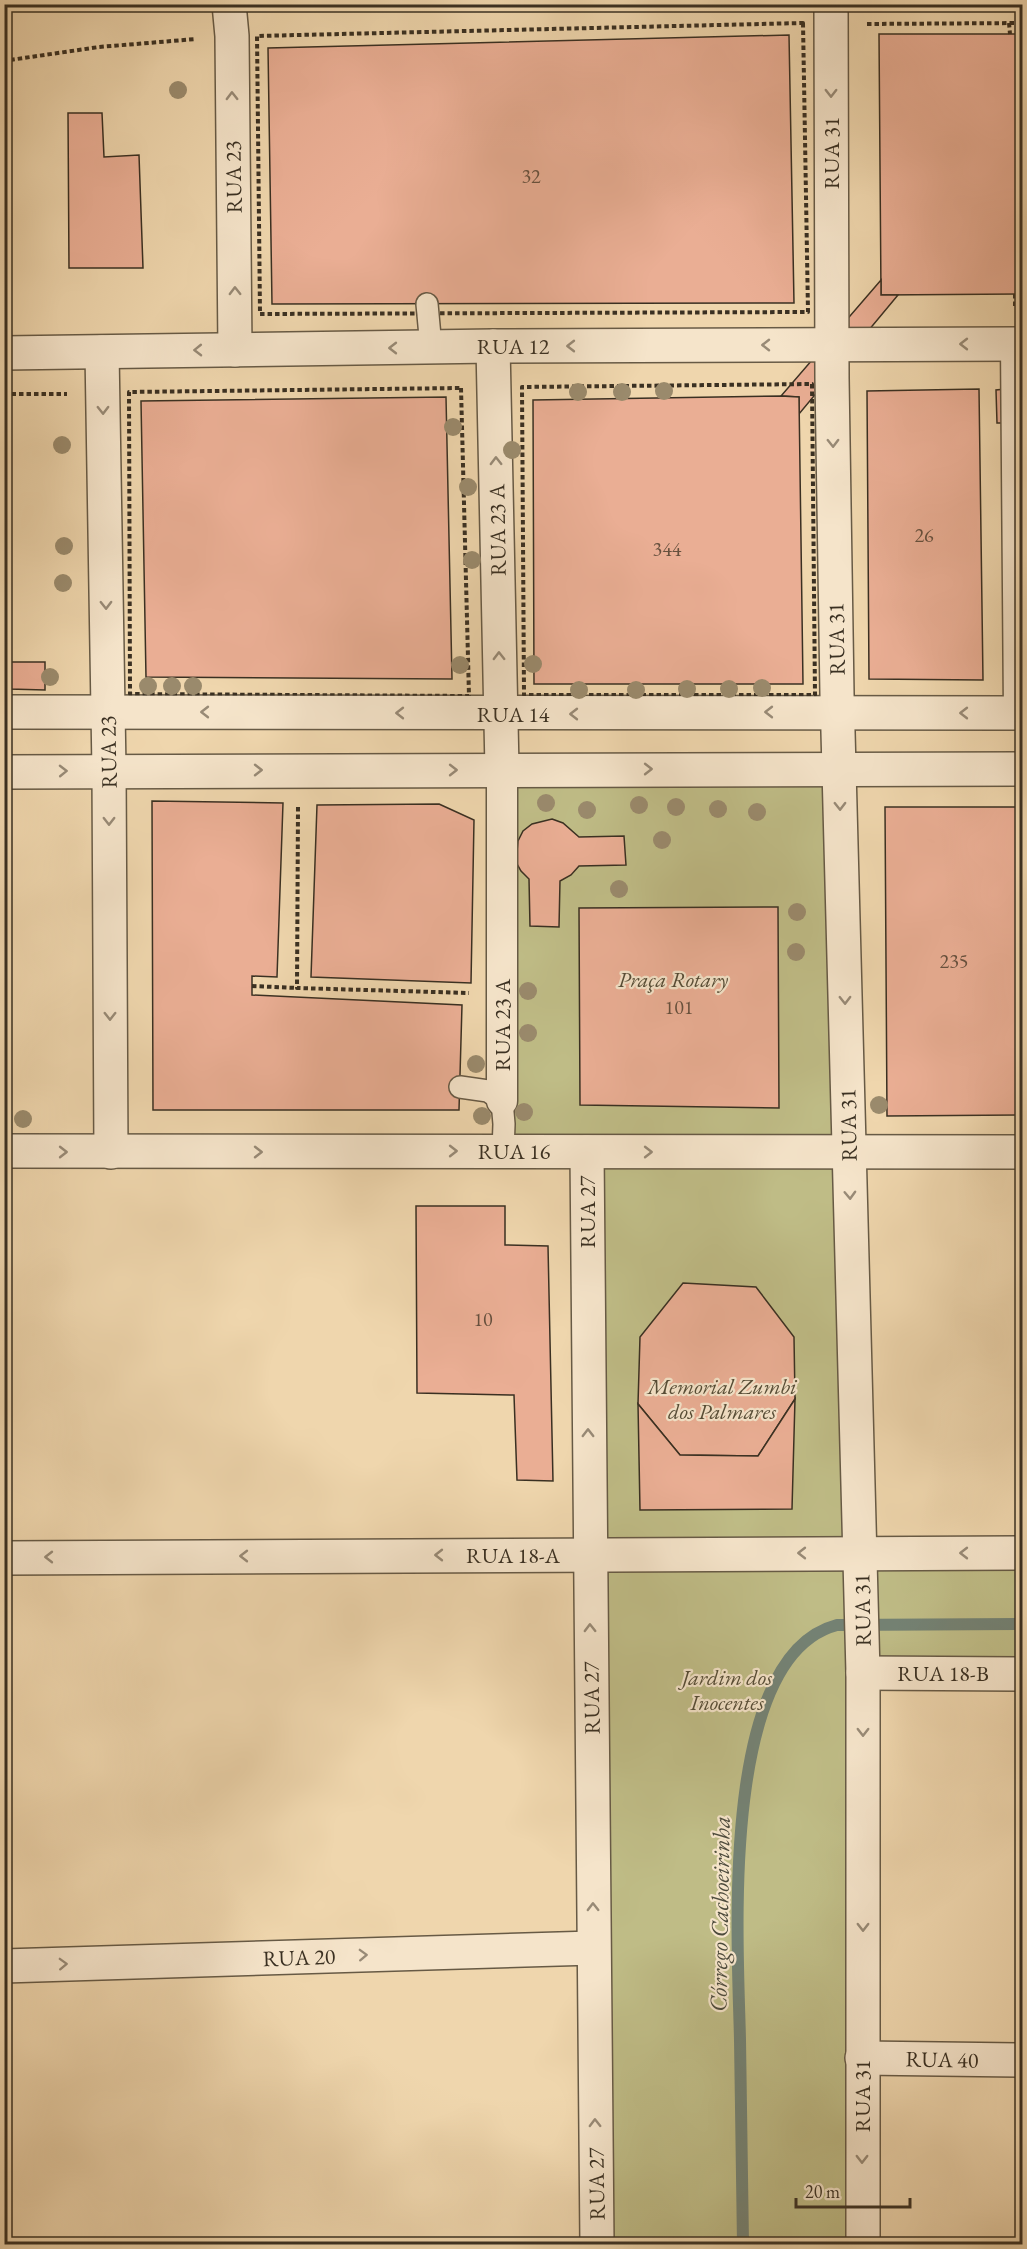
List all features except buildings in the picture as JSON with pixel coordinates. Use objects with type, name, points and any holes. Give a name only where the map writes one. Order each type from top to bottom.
[{"type":"street","name":"RUA 23","points":[[229,4],[232,36],[235,350]]},
{"type":"street","name":"RUA 31","points":[[831,4],[832,345],[839,769],[863,1665],[863,2244]]},
{"type":"street","name":"RUA 12","points":[[4,353],[494,346],[1012,343]]},
{"type":"street","points":[[1012,343],[1021,713]]},
{"type":"street","name":"RUA 23 A","points":[[494,346],[502,769],[502,1101]]},
{"type":"street","name":"RUA 23","points":[[102,352],[109,771],[111,1152]]},
{"type":"street","name":"RUA 14","points":[[4,712],[1021,713]]},
{"type":"street","points":[[4,772],[1023,769]]},
{"type":"street","name":"RUA 16","points":[[4,1151],[1023,1152]]},
{"type":"street","name":"RUA 27","points":[[586,1152],[597,2244]]},
{"type":"street","name":"RUA 18-A","points":[[4,1558],[589,1554],[861,1564],[1023,1553]]},
{"type":"street","name":"RUA 18-B","points":[[863,1665],[1023,1674]]},
{"type":"street","name":"RUA 20","points":[[4,1966],[593,1948]]},
{"type":"street","name":"RUA 40","points":[[862,2058],[1023,2060]]},
{"type":"lane","points":[[427,304],[431,347]]},
{"type":"lane","points":[[1005,390],[1012,343]]},
{"type":"lane","points":[[460,1087],[488,1091],[502,1101],[503,1151]]},
{"type":"path","points":[[863,24],[1023,22]]},
{"type":"path","points":[[257,36],[803,23]]},
{"type":"path","points":[[1009,23],[1011,34]]},
{"type":"path","points":[[4,64],[10,60],[99,47],[198,39]]},
{"type":"path","points":[[1015,294],[1015,311]]},
{"type":"path","points":[[522,387],[787,384]]},
{"type":"path","points":[[129,392],[460,388]]},
{"type":"path","points":[[4,394],[72,394]]},
{"type":"path","points":[[297,988],[298,800]]},
{"type":"path","points":[[252,986],[501,994]]},
{"type":"green space","points":[[502,769],[839,769],[860,1552],[1022,1553],[1022,1674],[864,1673],[863,2244],[597,2244],[587,1152],[503,1151]]},
{"type":"waterway","name":"Córrego Cachoeirinha","points":[[743,2244],[738,1875],[743,1808],[753,1745],[771,1690],[799,1648],[837,1625],[1022,1624]]},
{"type":"park label","name":"Praça Rotary","points":[[673,979]]},
{"type":"park label","name":"Memorial Zumbi dos Palmares","points":[[722,1398]]},
{"type":"park label","name":"Jardim dos Inocentes","points":[[727,1690]]}]
